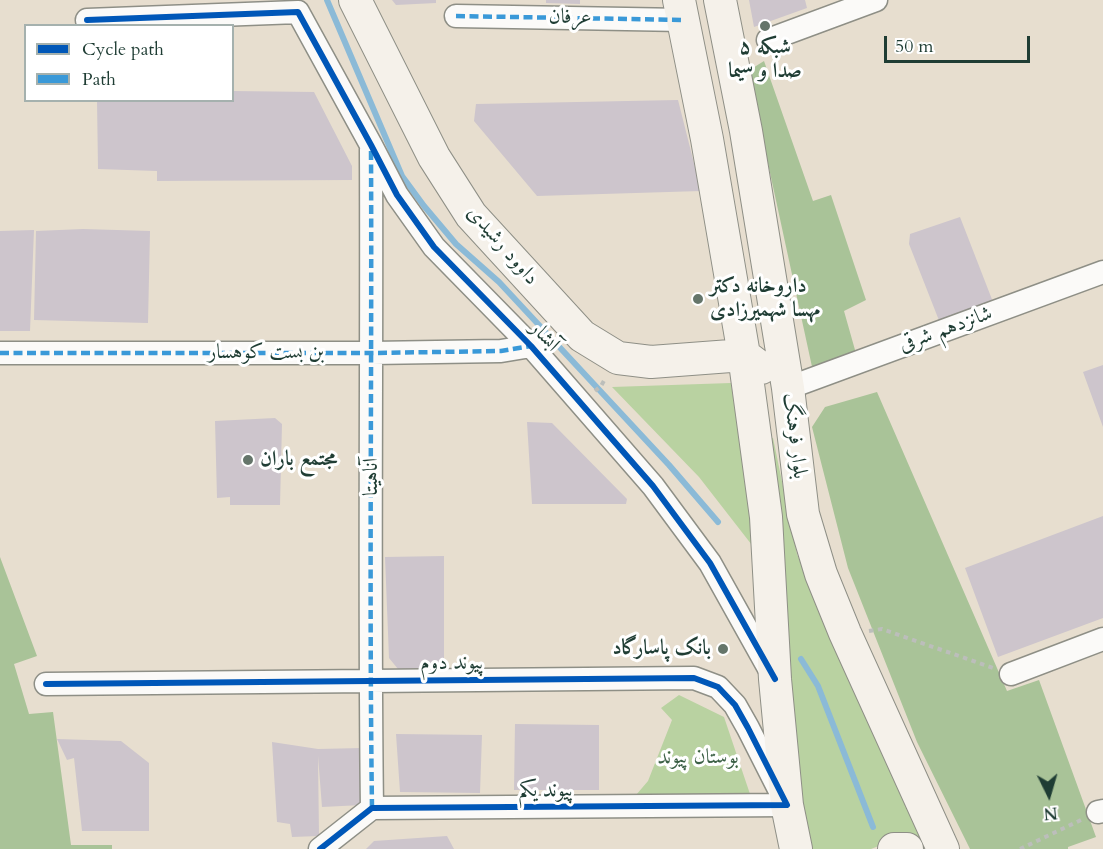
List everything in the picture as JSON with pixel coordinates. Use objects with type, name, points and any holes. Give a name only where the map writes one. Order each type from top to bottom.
[{"type":"main road","name":"داوود رشیدی","points":[[355,0],[434,157],[471,214],[582,336],[618,358],[651,362],[744,355]]},
{"type":"main road","name":"بلوار فرهنگ","points":[[720,0],[746,131],[788,388],[803,514],[821,574],[845,633],[943,849]]},
{"type":"main road","name":"بلوار فرهنگ","points":[[681,10],[707,139],[744,355],[766,517],[775,679],[787,806],[796,849]]},
{"type":"main road","points":[[744,355],[788,388]]},
{"type":"main road","points":[[894,849],[907,849]]},
{"type":"street","points":[[768,40],[876,0]]},
{"type":"street","name":"عرفان","points":[[456,16],[681,10]]},
{"type":"street","name":"آبشار","points":[[87,20],[298,12],[397,195],[434,247],[531,346],[653,486],[710,563],[775,679]]},
{"type":"street","name":"آناهیتا","points":[[371,145],[370,681],[372,808]]},
{"type":"street","name":"شانزدهم شرقی","points":[[788,388],[1103,272]]},
{"type":"street","name":"بن بست کوهسار","points":[[0,353],[372,353],[501,351],[531,346]]},
{"type":"street","points":[[1011,674],[1103,639]]},
{"type":"street","name":"پیوند دوم","points":[[46,684],[694,678],[718,687],[735,705],[787,806]]},
{"type":"street","name":"پیوند یکم","points":[[372,808],[787,806]]},
{"type":"street","points":[[320,849],[372,808]]},
{"type":"path","points":[[845,633],[882,629],[1011,674]]},
{"type":"path","points":[[1020,849],[1101,812]]},
{"type":"green space","points":[[764,61],[813,201],[831,195],[866,300],[844,311],[857,357],[814,376],[748,71]]},
{"type":"green space","points":[[731,383],[755,549],[699,477],[612,387]]},
{"type":"green space","points":[[877,392],[1007,691],[1039,680],[1096,837],[1068,847],[1068,849],[970,849],[917,742],[848,568],[812,427],[825,407]]},
{"type":"green space","points":[[773,438],[797,554],[849,681],[929,842],[910,838],[889,842],[871,849],[803,849],[766,439]]},
{"type":"green space","points":[[0,557],[37,656],[14,664],[29,714],[53,712],[71,845],[112,845],[112,849],[0,849]]},
{"type":"green space","name":"بوستان پیوند","points":[[679,695],[724,717],[751,797],[636,795],[648,781],[672,720],[661,708]]},
{"type":"building","points":[[392,0],[436,0],[436,3],[396,5]]},
{"type":"building","points":[[546,0],[580,0],[580,4],[546,3]]},
{"type":"building","points":[[749,0],[805,0],[807,8],[754,27]]},
{"type":"building","points":[[234,91],[314,92],[352,166],[352,180],[157,181],[157,171],[98,169],[97,102],[234,102]]},
{"type":"building","points":[[678,100],[701,191],[537,196],[474,121],[476,104]]},
{"type":"building","points":[[960,217],[993,302],[940,323],[909,244],[910,234]]},
{"type":"building","points":[[83,229],[150,231],[148,323],[34,320],[36,231]]},
{"type":"building","points":[[34,230],[30,331],[0,331],[0,231]]},
{"type":"building","points":[[1103,365],[1103,427],[1083,372]]},
{"type":"building","name":"مجتمع باران","points":[[275,418],[282,424],[280,505],[230,505],[230,497],[217,498],[215,421]]},
{"type":"building","points":[[527,422],[552,423],[627,499],[626,504],[532,504]]},
{"type":"building","points":[[1103,516],[1103,618],[998,657],[965,568]]},
{"type":"building","points":[[444,556],[444,668],[398,669],[389,658],[385,557]]},
{"type":"building","points":[[515,724],[599,725],[599,790],[514,790]]},
{"type":"building","points":[[396,734],[482,735],[480,793],[400,792]]},
{"type":"building","points":[[57,739],[121,741],[149,763],[149,831],[82,831],[74,758],[67,760]]},
{"type":"building","points":[[272,742],[318,749],[362,748],[362,805],[322,807],[318,756],[319,836],[292,837],[290,824],[277,822]]},
{"type":"building","points":[[447,836],[454,849],[366,849],[374,841]]},
{"type":"waterway","points":[[327,0],[402,176],[424,206],[456,244],[499,282],[669,465],[718,522]]},
{"type":"waterway","points":[[801,659],[818,686],[873,827]]},
{"type":"marked path","points":[[456,16],[683,20]]},
{"type":"marked path","points":[[371,151],[372,808]]},
{"type":"marked path","points":[[0,353],[372,353],[501,351],[531,346]]},
{"type":"cycle path","points":[[87,20],[298,12],[397,195],[434,247],[531,346],[653,486],[710,563],[775,679]]},
{"type":"cycle path","points":[[46,684],[694,678],[718,687],[735,705],[787,805],[372,808],[320,849]]},
{"type":"place","name":"شبکه ۵ صدا و سیما","points":[[765,26]]},
{"type":"place","name":"داروخانه دکتر مهسا شهمیرزادی","points":[[698,299]]},
{"type":"place","name":"مجتمع باران","points":[[248,460]]},
{"type":"place","name":"بانک پاسارگاد","points":[[723,649]]}]
